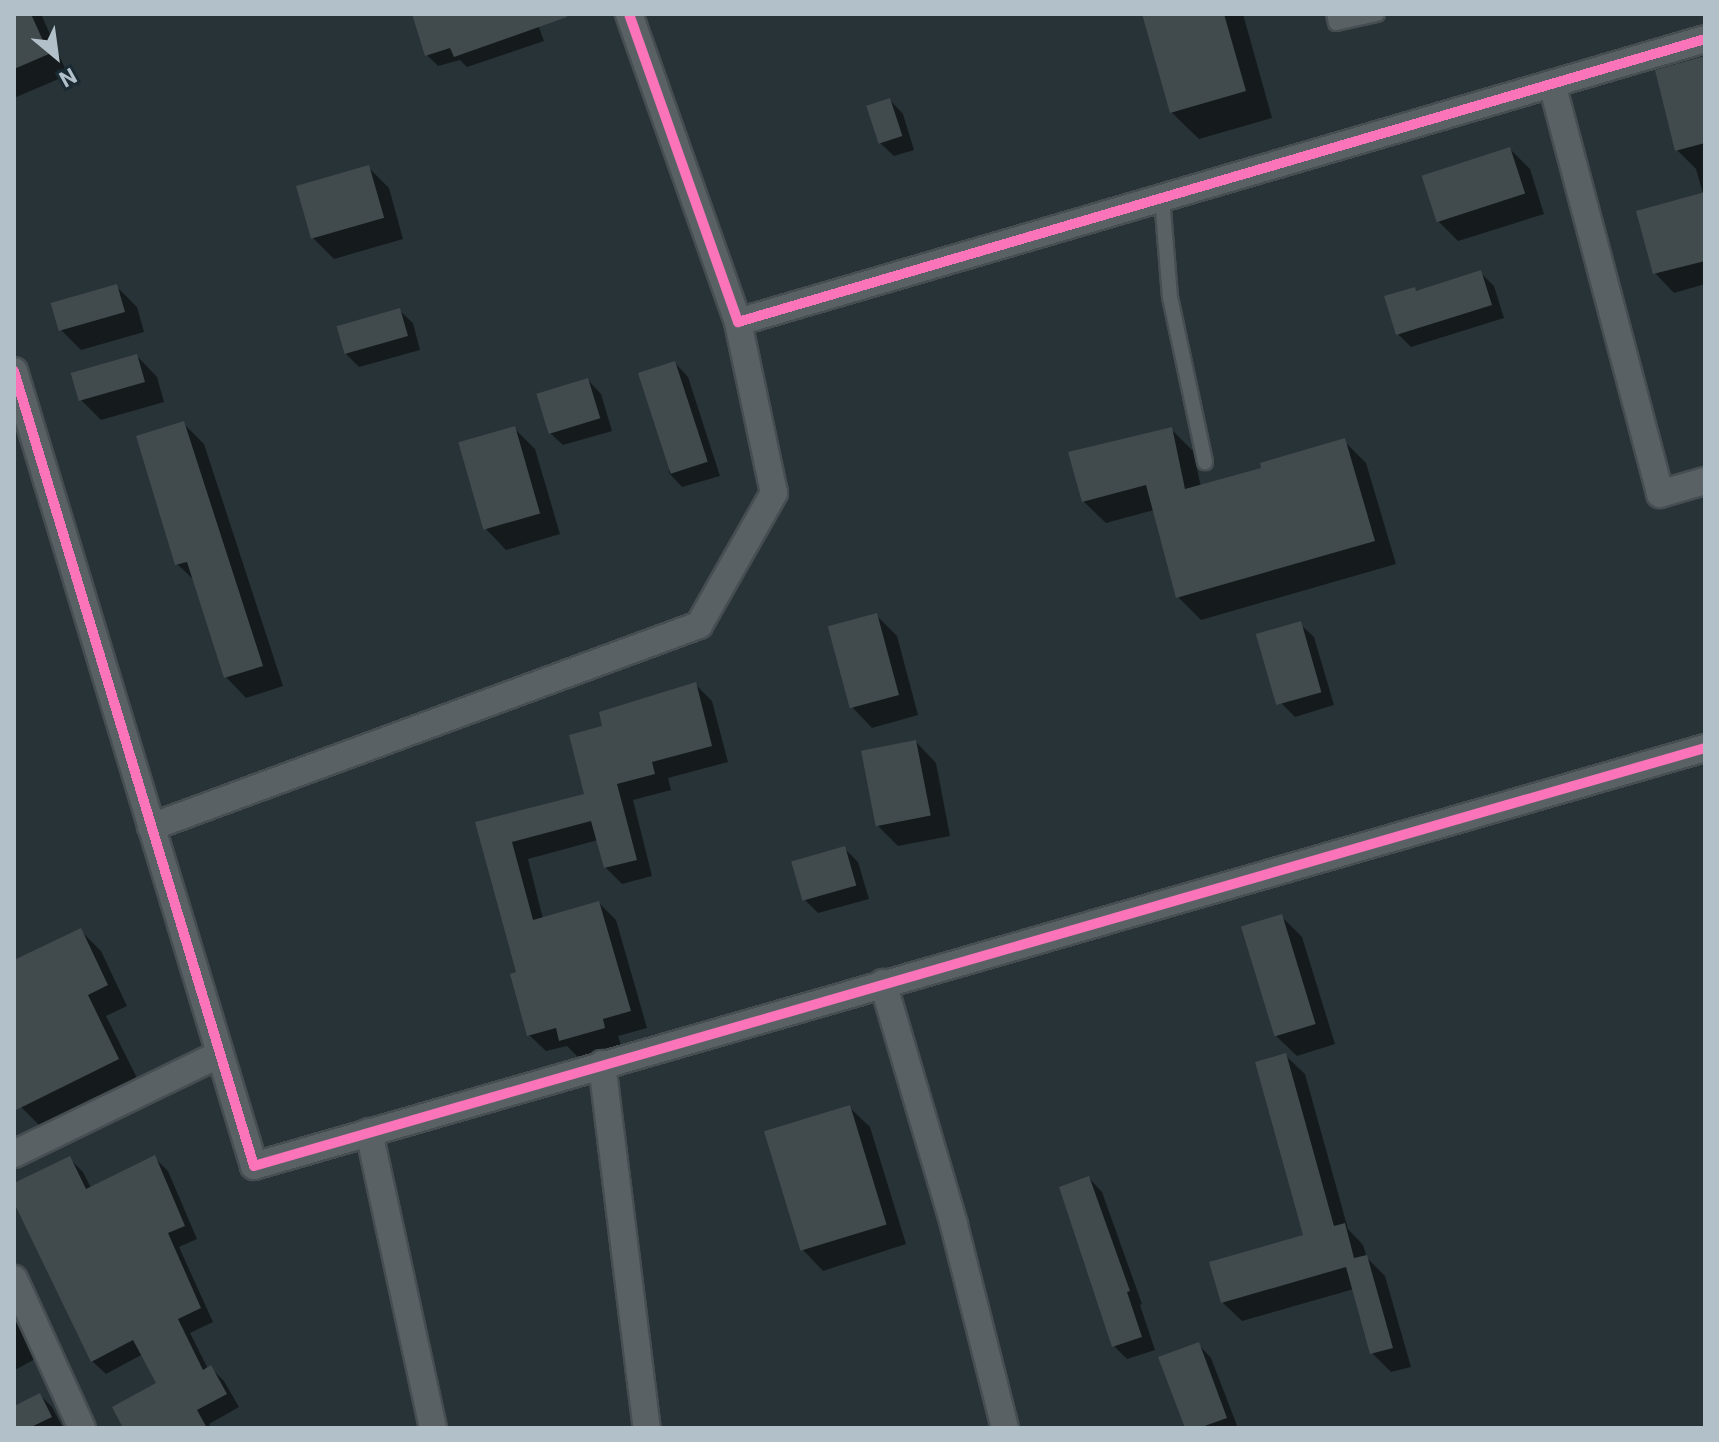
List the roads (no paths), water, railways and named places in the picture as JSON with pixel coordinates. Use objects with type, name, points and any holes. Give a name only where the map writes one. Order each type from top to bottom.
[{"type":"street","points":[[151,827],[699,625],[774,493],[738,322],[629,14]]},
{"type":"street","points":[[738,322],[1705,39]]},
{"type":"street","points":[[1552,84],[1660,494],[1705,481]]},
{"type":"street","points":[[14,371],[254,1166],[1705,748]]},
{"type":"street","points":[[883,983],[954,1225],[1005,1428]]},
{"type":"street","points":[[14,1154],[220,1054]]},
{"type":"street","points":[[602,1064],[647,1428]]},
{"type":"street","points":[[369,1132],[433,1428]]},
{"type":"street","points":[[14,1279],[82,1428]]},
{"type":"lane","points":[[1334,14],[1336,23],[1377,14]]},
{"type":"lane","points":[[1162,198],[1170,297],[1205,462]]}]
